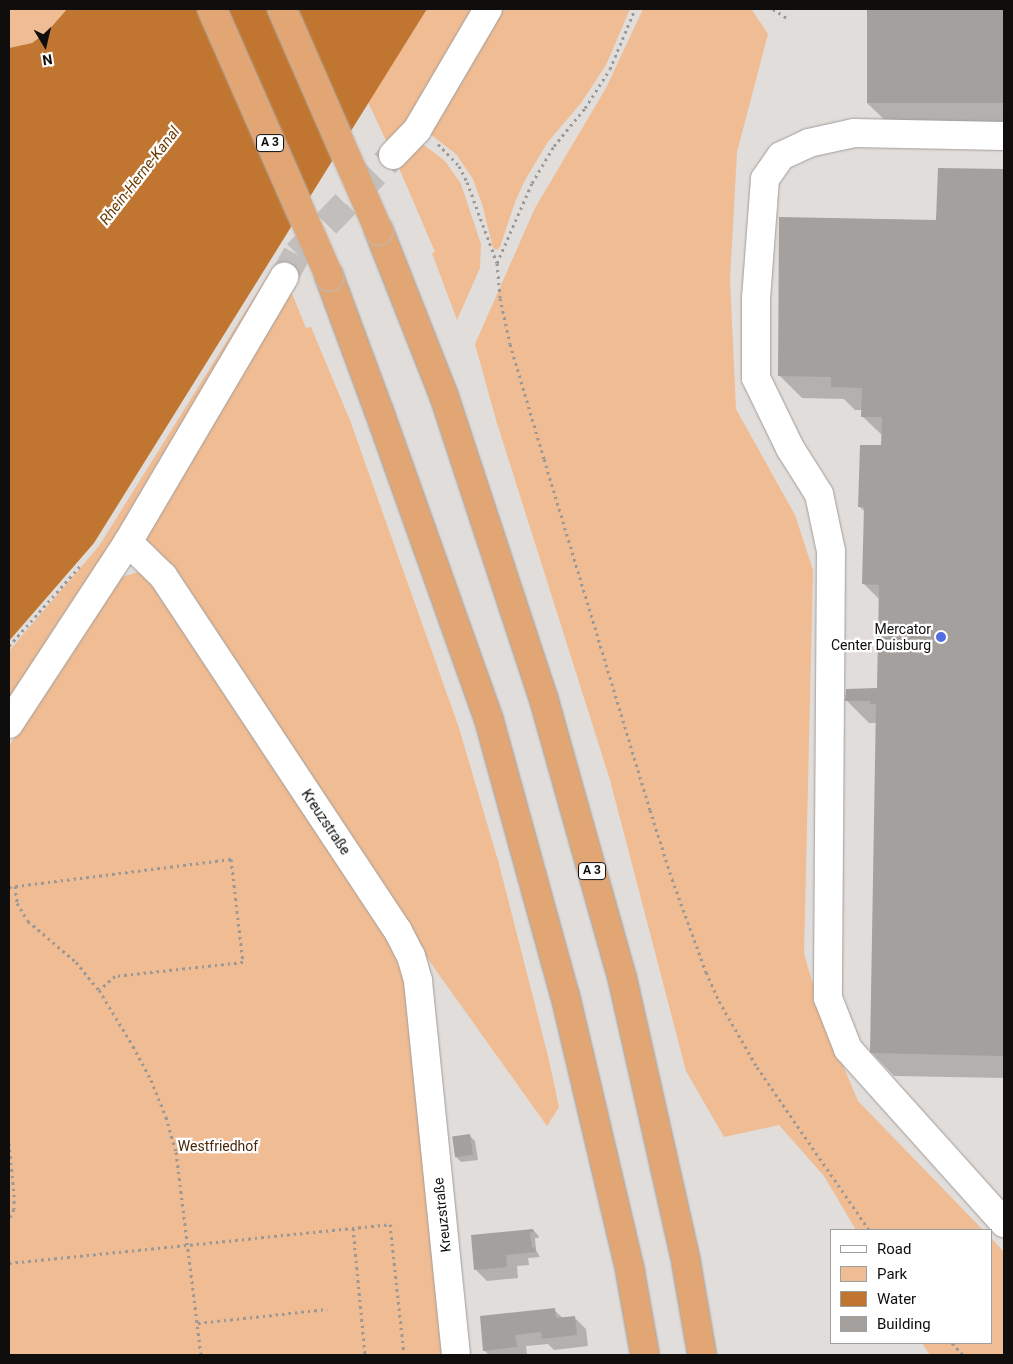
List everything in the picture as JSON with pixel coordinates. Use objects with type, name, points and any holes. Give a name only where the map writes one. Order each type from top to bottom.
[{"type":"highway","name":"A 3","points":[[212,9],[329,276],[489,720],[565,995],[630,1271],[645,1355]]},
{"type":"highway","name":"A 3","points":[[282,9],[378,231],[444,396],[547,710],[622,977],[686,1262],[702,1355]]},
{"type":"street","points":[[394,155],[417,130],[488,9]]},
{"type":"street","points":[[1004,136],[854,133],[809,143],[781,156],[765,179],[756,299],[756,378],[790,448],[818,494],[832,551],[828,998],[848,1049],[1004,1223]]},
{"type":"street","points":[[9,724],[128,542],[284,277]]},
{"type":"street","name":"Kreuzstraße","points":[[128,542],[163,576],[398,930],[412,956],[418,981],[456,1355]]},
{"type":"path","points":[[497,263],[532,183],[554,146],[585,108],[610,69],[635,9]]},
{"type":"path","points":[[773,9],[787,18]]},
{"type":"path","points":[[417,130],[439,145],[459,166],[473,197],[497,263],[500,298],[510,344],[650,810],[692,936],[719,1001],[757,1067],[868,1229]]},
{"type":"path","points":[[9,646],[86,559]]},
{"type":"path","points":[[9,887],[231,859],[243,962],[115,976],[99,990]]},
{"type":"path","points":[[15,886],[18,902],[28,921],[76,962],[99,990],[142,1063],[166,1117],[176,1152],[189,1244],[201,1355]]},
{"type":"path","points":[[9,1143],[14,1208],[9,1219]]},
{"type":"path","points":[[9,1263],[390,1224],[404,1355]]},
{"type":"path","points":[[353,1228],[365,1355]]},
{"type":"path","points":[[198,1323],[327,1308]]},
{"type":"path","points":[[953,1344],[963,1355]]},
{"type":"green space","points":[[9,9],[67,9],[47,32],[32,43],[9,48]]},
{"type":"green space","points":[[427,9],[481,9],[390,149],[368,102]]},
{"type":"green space","points":[[495,9],[630,9],[606,65],[581,103],[547,143],[524,182],[515,202],[500,247],[497,250],[493,248],[482,204],[473,179],[456,154],[430,134]]},
{"type":"green space","points":[[643,9],[752,10],[768,34],[737,152],[730,279],[736,409],[795,515],[813,570],[804,954],[823,1018],[858,1101],[982,1229],[855,1229],[824,1176],[779,1125],[724,1137],[686,1071],[610,780],[496,420],[475,344],[535,208],[606,88]]},
{"type":"green space","points":[[420,142],[445,161],[461,184],[481,244],[480,268],[457,320],[432,253],[435,252],[396,161]]},
{"type":"green space","points":[[270,272],[278,276],[9,711],[9,651],[99,546]]},
{"type":"green space","points":[[288,284],[306,328],[311,327],[351,423],[459,728],[499,864],[548,1056],[559,1107],[547,1126],[430,962],[146,541],[144,533]]},
{"type":"green space","name":"Westfriedhof","points":[[139,572],[157,586],[385,930],[411,984],[446,1355],[9,1355],[9,746],[118,578]]},
{"type":"green space","points":[[993,1240],[1004,1252],[1004,1355],[930,1355],[923,1344],[993,1344]]},
{"type":"water","name":"Rhein-Herne-Kanal","points":[[67,9],[427,9],[94,543],[9,641],[9,48],[32,43],[47,32]]},
{"type":"building","points":[[867,9],[1004,9],[1004,103],[867,103]]},
{"type":"building","name":"Mercator Center Duisburg","points":[[938,168],[1004,169],[1004,1056],[870,1053],[876,704],[870,704],[870,701],[845,701],[846,689],[877,688],[879,585],[862,584],[864,507],[858,507],[860,445],[881,445],[882,417],[861,417],[862,388],[831,387],[831,377],[778,376],[779,217],[936,220]]},
{"type":"building","points":[[470,1134],[473,1155],[455,1157],[452,1137]]},
{"type":"building","points":[[533,1229],[534,1232],[530,1233],[532,1248],[535,1247],[536,1252],[506,1255],[507,1267],[474,1270],[471,1235]]},
{"type":"building","points":[[555,1308],[556,1318],[575,1316],[577,1335],[542,1339],[541,1332],[515,1335],[517,1347],[483,1351],[480,1316]]},
{"type":"tunnel","points":[[284,277],[297,254],[393,155]]},
{"type":"place","name":"Mercator Center Duisburg","points":[[941,637]]}]
